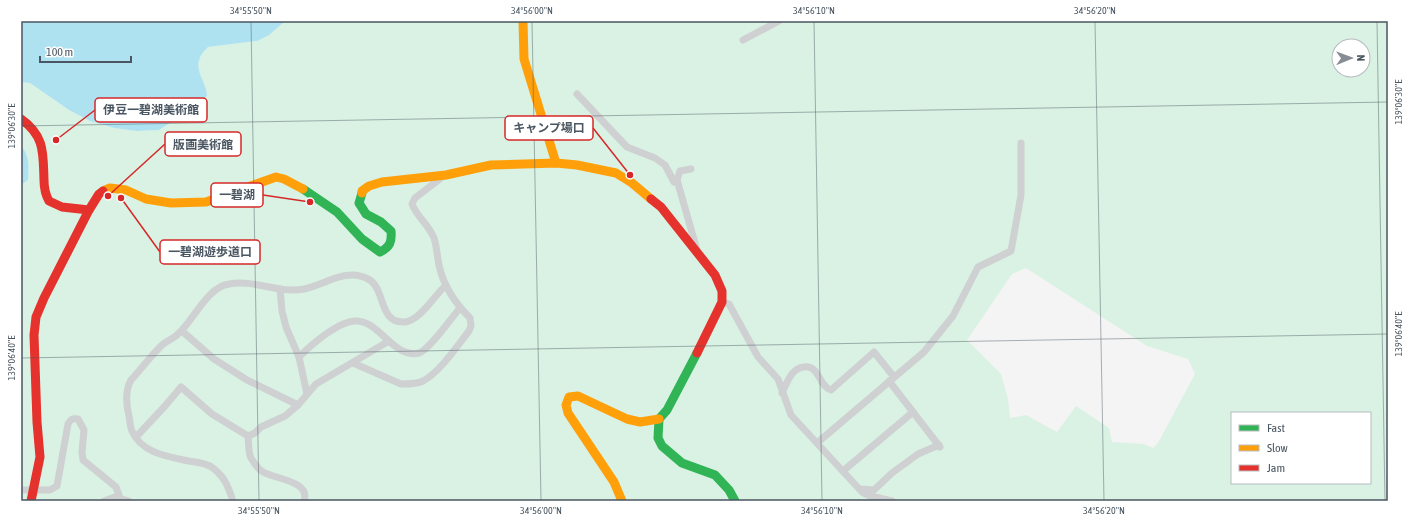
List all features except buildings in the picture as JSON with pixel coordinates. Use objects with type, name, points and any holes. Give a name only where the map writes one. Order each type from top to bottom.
[{"type":"street","points":[[523,21],[524,59],[556,163]]},
{"type":"street","points":[[743,40],[779,21]]},
{"type":"street","points":[[577,94],[627,147],[655,158],[665,165],[674,182],[677,180]]},
{"type":"street","points":[[21,119],[33,131],[42,144],[47,200],[56,206],[89,210]]},
{"type":"street","points":[[817,443],[924,352],[953,316],[978,267],[1011,250],[1021,195],[1021,144]]},
{"type":"street","points":[[31,501],[40,457],[36,422],[34,335],[36,317],[44,298],[89,210],[99,194],[105,189],[110,188],[126,190],[146,199],[171,203],[206,202],[278,176],[290,181],[336,212],[369,246],[380,252],[387,249],[392,242],[391,231],[381,222],[366,214],[359,203],[362,191],[369,186],[382,182],[446,174],[491,165],[556,163],[616,173],[632,183],[661,207],[715,275],[722,291],[722,302],[689,371],[667,410],[659,419],[658,438],[662,446],[682,463],[715,475],[729,490],[735,501]]},
{"type":"street","points":[[691,168],[680,171],[677,180],[697,251]]},
{"type":"street","points":[[353,362],[401,384],[421,382],[430,376],[446,360],[470,331],[470,318],[460,308],[446,285],[439,266],[433,237],[412,204],[415,198],[446,174]]},
{"type":"street","points":[[233,501],[227,484],[220,474],[209,466],[151,451],[141,444],[132,431],[127,408],[128,386],[131,380],[162,345],[182,331],[207,298],[217,288],[228,284],[256,284],[284,290],[303,289],[345,275],[357,275],[368,278],[374,284],[379,291],[388,316],[395,321],[404,322],[417,317],[437,292],[446,285]]},
{"type":"street","points":[[280,289],[282,311],[286,327],[299,357],[307,394]]},
{"type":"street","points":[[722,302],[729,304],[758,357],[778,380],[791,415],[862,492],[870,496],[892,501]]},
{"type":"street","points":[[299,357],[315,342],[335,329],[350,322],[359,321],[370,325],[381,332],[392,345],[406,352],[419,353],[429,346],[460,308]]},
{"type":"street","points":[[182,331],[214,359],[247,380],[298,405]]},
{"type":"street","points":[[248,436],[255,433],[261,427],[285,416],[298,405],[316,384],[389,341]]},
{"type":"street","points":[[782,393],[792,374],[799,367],[808,366],[814,369],[827,389],[831,390],[874,352],[913,412],[940,446],[918,454],[892,473],[874,490],[859,489]]},
{"type":"street","points":[[136,437],[166,406],[181,387],[212,414],[248,436]]},
{"type":"street","points":[[622,501],[614,482],[568,413],[566,405],[569,397],[578,396],[628,419],[640,422],[659,419]]},
{"type":"street","points":[[843,471],[913,412]]},
{"type":"street","points":[[21,490],[50,490],[57,486],[68,424],[71,419],[74,418],[78,419],[84,430],[82,452],[83,460],[116,487],[120,498]]},
{"type":"street","points":[[248,436],[249,454],[257,467],[266,474],[296,484],[304,491],[306,497],[304,501]]},
{"type":"street","points":[[104,501],[115,497],[129,501]]},
{"type":"green space","points":[[285,21],[1388,21],[1388,501],[21,501],[21,185],[28,180],[29,166],[26,153],[21,146],[21,82],[30,83],[69,110],[90,121],[114,128],[137,131],[159,130],[194,109],[207,96],[199,68],[201,55],[208,47],[257,41]],"holes":[[[1026,268],[1147,346],[1188,359],[1195,374],[1158,443],[1153,448],[1144,444],[1112,442],[1109,428],[1076,406],[1057,432],[1026,415],[1010,418],[1008,399],[1001,374],[967,340],[1012,274]]]},
{"type":"water","points":[[21,21],[285,21],[269,35],[257,41],[208,47],[201,55],[199,63],[207,96],[194,109],[159,130],[137,131],[114,128],[90,121],[69,110],[30,83],[21,82]]},
{"type":"water","points":[[21,146],[26,154],[29,167],[28,180],[21,185],[22,154]]},
{"type":"traffic: fast","points":[[303,189],[337,212],[362,239],[380,252],[390,244],[391,231],[381,222],[366,214],[359,203],[362,193]]},
{"type":"traffic: fast","points":[[697,353],[667,410],[659,419],[658,438],[662,446],[682,463],[715,475],[729,490],[735,501]]},
{"type":"traffic: slow","points":[[523,21],[524,59],[556,163]]},
{"type":"traffic: slow","points":[[362,193],[362,191],[369,186],[382,182],[446,175],[491,165],[556,163],[577,165],[616,173],[632,183],[651,199]]},
{"type":"traffic: slow","points":[[103,191],[110,188],[126,190],[146,199],[171,203],[206,202],[276,177],[284,179],[303,189]]},
{"type":"traffic: slow","points":[[622,501],[614,482],[568,413],[566,405],[569,397],[578,396],[627,419],[640,422],[659,419]]},
{"type":"traffic: jam","points":[[21,119],[29,125],[39,139],[43,153],[45,188],[49,201],[62,207],[89,210]]},
{"type":"traffic: jam","points":[[31,501],[40,457],[37,422],[34,335],[36,317],[44,298],[89,210],[99,194],[103,191]]},
{"type":"traffic: jam","points":[[651,199],[661,207],[715,275],[722,291],[722,302],[697,353]]},
{"type":"place","name":"伊豆一碧湖美術館","points":[[56,140]]},
{"type":"place","name":"キャンプ場口","points":[[630,175]]},
{"type":"place","name":"版画美術館","points":[[108,196]]},
{"type":"place","name":"一碧湖遊歩道口","points":[[121,198]]},
{"type":"place","name":"一碧湖","points":[[310,202]]}]
